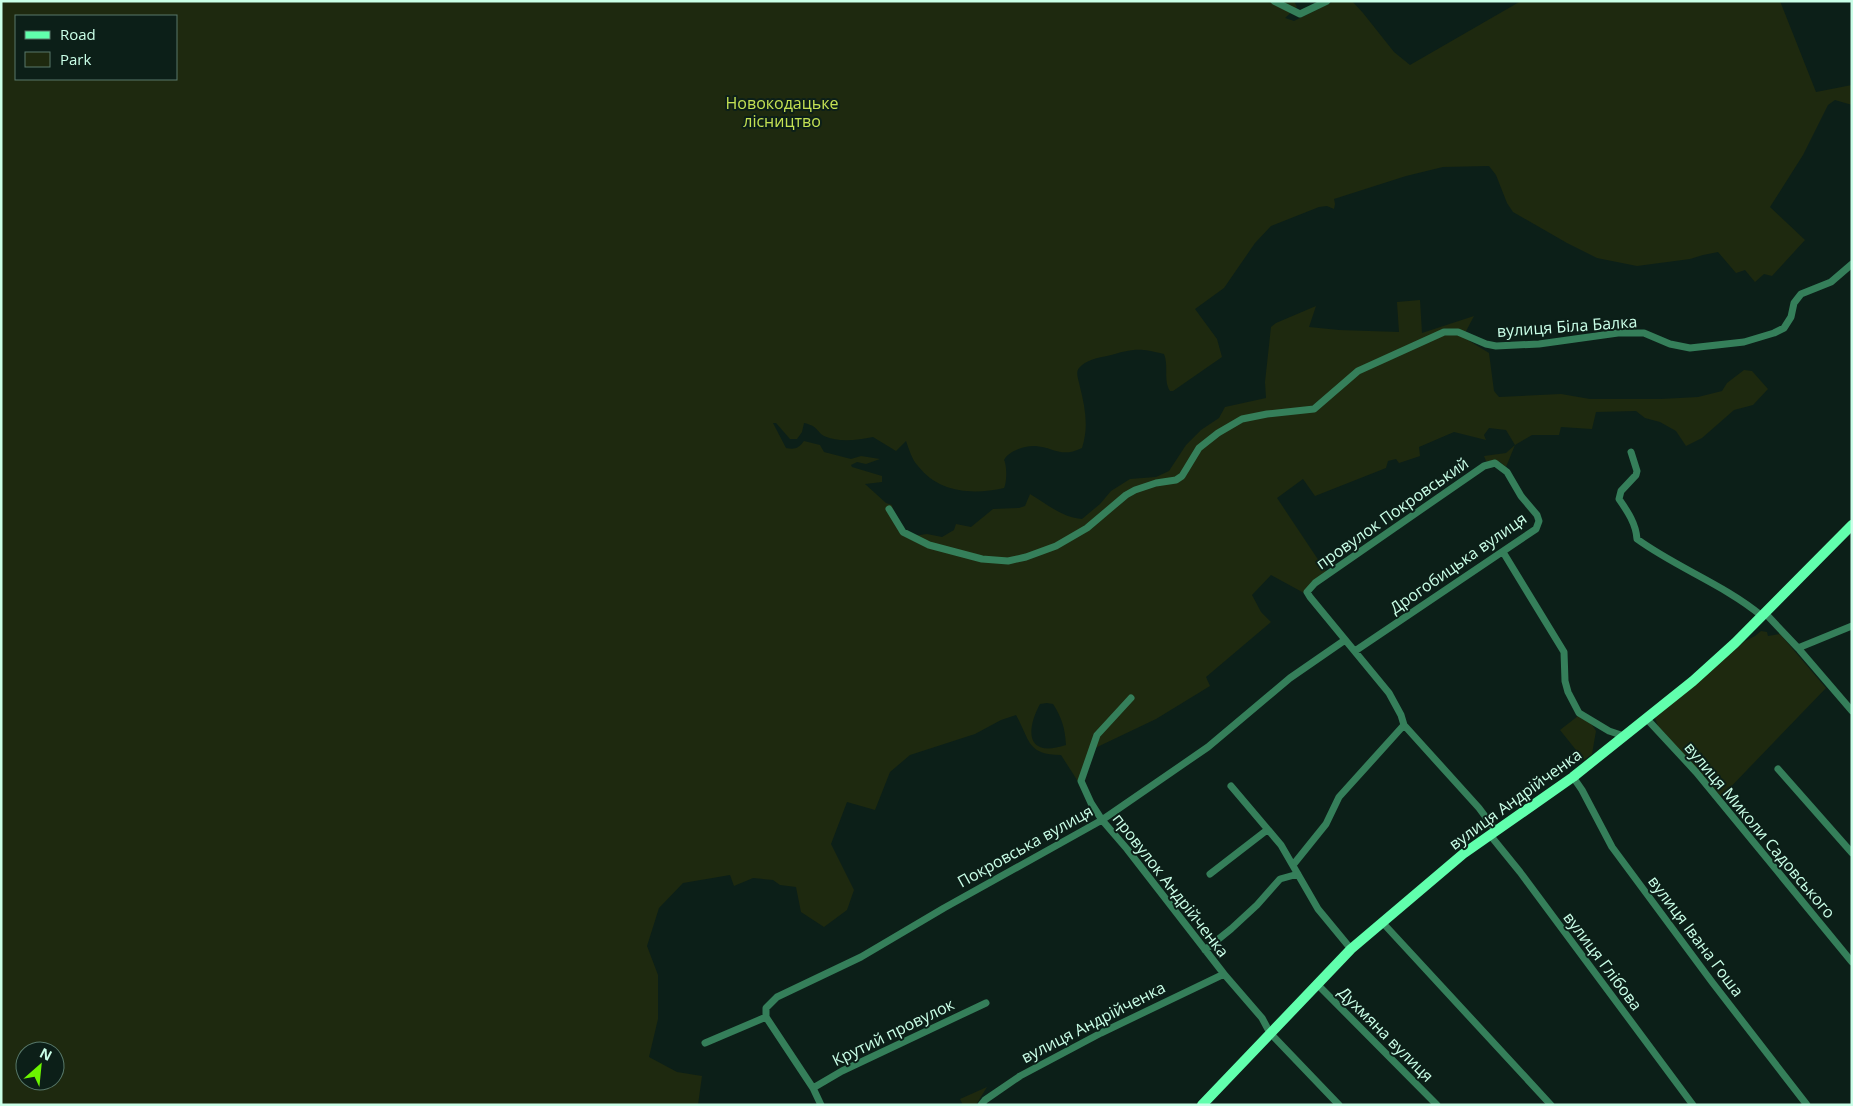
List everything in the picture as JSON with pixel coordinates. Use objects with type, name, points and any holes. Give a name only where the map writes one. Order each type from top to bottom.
[{"type":"street","points":[[1274,1],[1300,14],[1327,1]]},
{"type":"street","name":"вулиця Біла Балка","points":[[889,508],[903,532],[928,545],[982,559],[1008,561],[1026,557],[1056,546],[1088,528],[1126,495],[1135,490],[1156,483],[1176,480],[1182,476],[1199,448],[1218,433],[1242,420],[1267,414],[1314,409],[1358,371],[1444,332],[1458,332],[1486,344],[1496,346],[1538,344],[1618,333],[1644,333],[1670,344],[1690,348],[1744,342],[1784,328],[1791,317],[1794,302],[1801,294],[1831,282],[1852,264]]},
{"type":"street","points":[[1631,452],[1637,471],[1636,475],[1621,492],[1619,500],[1631,517],[1637,530],[1637,539],[1653,551],[1730,592],[1763,614],[1798,648],[1852,712]]},
{"type":"street","name":"Дрогобицька вулиця","points":[[1355,651],[1536,529],[1539,521],[1537,515],[1507,472],[1495,463]]},
{"type":"street","name":"провулок Покровський","points":[[1345,640],[1307,592],[1315,583],[1484,466],[1495,463]]},
{"type":"street","name":"вулиця Андрійченка","points":[[1202,1105],[1351,949],[1463,854],[1573,777],[1700,675],[1736,643],[1852,525]]},
{"type":"street","points":[[1503,552],[1564,652],[1565,681],[1568,692],[1579,713],[1609,731],[1624,736]]},
{"type":"street","points":[[1798,648],[1852,626]]},
{"type":"street","points":[[1345,640],[1389,692],[1404,725],[1479,808],[1493,833]]},
{"type":"street","name":"Покровська вулиця","points":[[766,1017],[766,1008],[777,997],[861,957],[944,908],[1102,820],[1208,747],[1290,678],[1345,640]]},
{"type":"street","name":"провулок Андрійченка","points":[[1131,698],[1097,736],[1081,781],[1091,803],[1102,820],[1127,849],[1224,974],[1262,1018],[1270,1033],[1339,1105]]},
{"type":"street","name":"вулиця Миколи Садовського","points":[[1646,718],[1696,772],[1852,962]]},
{"type":"street","points":[[1293,865],[1326,824],[1339,797],[1404,725]]},
{"type":"street","points":[[1778,769],[1852,853]]},
{"type":"street","name":"вулиця Івана Гоша","points":[[1573,777],[1582,790],[1612,847],[1718,990],[1807,1105]]},
{"type":"street","points":[[1231,786],[1280,845],[1318,909],[1351,949]]},
{"type":"street","points":[[1210,874],[1267,830]]},
{"type":"street","name":"вулиця Глібова","points":[[1493,833],[1693,1105]]},
{"type":"street","points":[[1205,950],[1257,905],[1280,879],[1298,874]]},
{"type":"street","points":[[1382,922],[1551,1105]]},
{"type":"street","name":"вулиця Андрійченка","points":[[982,1105],[985,1100],[1020,1076],[1102,1033],[1224,974]]},
{"type":"street","name":"Духмяна вулиця","points":[[1317,984],[1436,1105]]},
{"type":"street","name":"Крутий провулок","points":[[813,1088],[842,1071],[986,1003]]},
{"type":"street","points":[[705,1043],[766,1017],[813,1088],[821,1105]]},
{"type":"green space","name":"Новокодацьке лісництво","points":[[1,1],[1294,1],[1297,7],[1285,18],[1294,21],[1334,1],[1352,1],[1394,52],[1410,65],[1521,1],[1780,1],[1816,92],[1852,85],[1852,105],[1835,100],[1828,105],[1803,155],[1770,207],[1805,240],[1772,276],[1764,274],[1755,282],[1745,270],[1736,273],[1718,252],[1690,259],[1637,266],[1597,258],[1513,212],[1507,203],[1496,175],[1489,166],[1443,167],[1406,176],[1334,199],[1334,209],[1327,206],[1319,207],[1271,226],[1255,243],[1224,288],[1195,309],[1217,339],[1222,357],[1173,391],[1170,391],[1168,387],[1164,354],[1148,350],[1135,350],[1085,363],[1077,372],[1086,417],[1082,448],[1069,452],[1058,452],[1032,446],[1013,451],[1004,460],[1006,482],[1004,488],[969,491],[946,487],[926,475],[916,464],[906,441],[896,451],[873,437],[836,440],[824,436],[814,427],[804,423],[802,432],[797,439],[790,439],[776,423],[773,423],[786,448],[796,448],[804,441],[820,445],[824,452],[851,459],[861,456],[880,459],[866,464],[857,462],[851,465],[852,467],[882,476],[882,482],[865,484],[886,503],[892,505],[893,511],[905,530],[913,536],[927,534],[942,537],[954,530],[956,524],[971,527],[993,509],[1025,506],[1030,494],[1061,513],[1082,519],[1100,504],[1111,491],[1130,479],[1156,477],[1169,471],[1186,445],[1201,430],[1219,418],[1225,407],[1266,398],[1265,382],[1271,327],[1276,323],[1316,306],[1309,327],[1339,330],[1399,332],[1397,302],[1420,300],[1422,333],[1474,316],[1463,337],[1489,353],[1494,391],[1499,397],[1561,394],[1590,399],[1698,397],[1722,391],[1727,383],[1744,370],[1752,371],[1768,389],[1753,405],[1734,410],[1702,438],[1686,446],[1676,431],[1660,422],[1645,418],[1636,411],[1596,412],[1592,429],[1561,427],[1559,435],[1532,435],[1515,445],[1506,430],[1489,428],[1484,435],[1486,440],[1454,432],[1419,447],[1420,456],[1399,463],[1396,459],[1388,461],[1386,468],[1315,496],[1303,479],[1277,498],[1327,573],[1312,582],[1304,593],[1271,575],[1252,595],[1261,612],[1271,622],[1206,677],[1210,686],[1156,719],[1093,749],[1079,783],[1061,755],[1042,752],[1031,744],[1016,715],[1001,720],[975,734],[910,755],[890,772],[875,810],[847,802],[831,844],[854,890],[847,910],[824,927],[801,912],[796,887],[780,885],[773,880],[753,878],[734,886],[730,875],[683,883],[659,908],[647,946],[658,975],[658,1019],[649,1057],[677,1072],[702,1076],[698,1105],[1,1105]],"holes":[[[1040,704],[1053,704],[1063,723],[1066,745],[1043,748],[1033,740],[1031,733],[1032,724]]]},
{"type":"green space","points":[[1515,445],[1506,467],[1500,462],[1486,461],[1484,456],[1506,453]]},
{"type":"green space","points":[[1761,631],[1767,632],[1768,636],[1780,634],[1826,688],[1721,797],[1658,726],[1655,718],[1745,641]]},
{"type":"green space","points":[[1578,716],[1588,721],[1596,731],[1592,754],[1584,760],[1560,730]]},
{"type":"green space","points":[[987,1087],[976,1105],[963,1105],[960,1099]]}]
